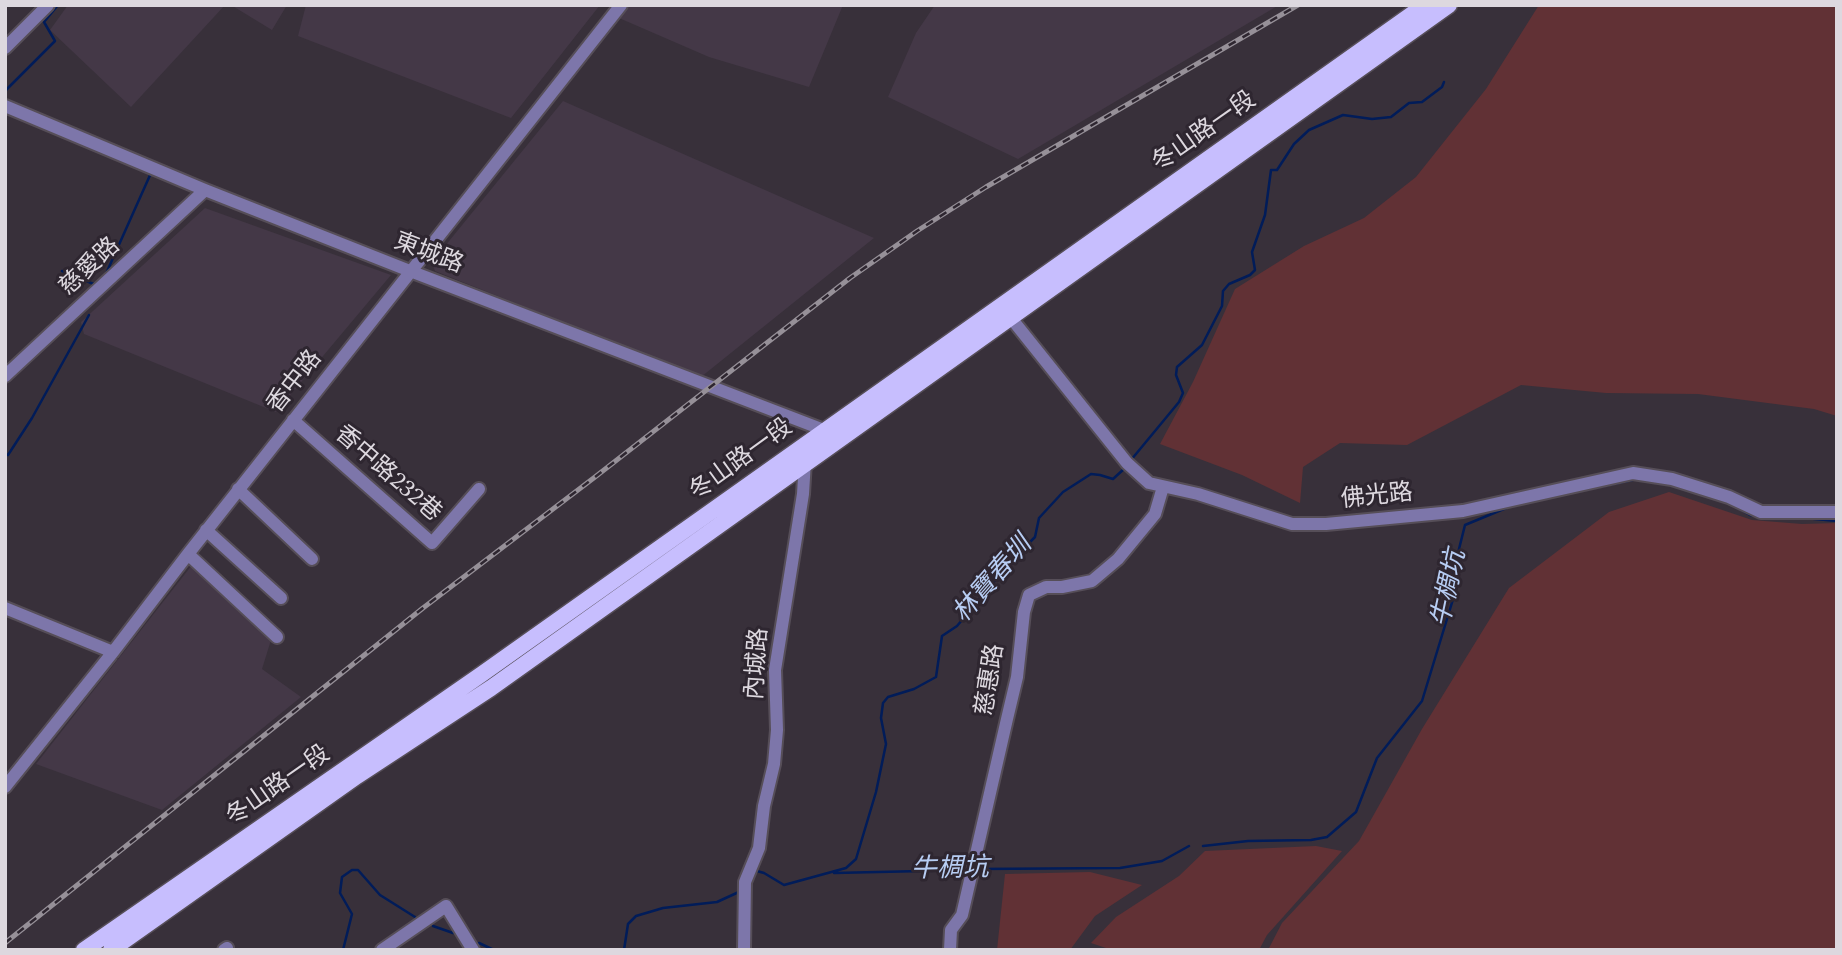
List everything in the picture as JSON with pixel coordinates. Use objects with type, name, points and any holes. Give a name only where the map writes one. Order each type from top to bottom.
[{"type":"main road","name":"冬山路一段","points":[[83,950],[487,681],[1006,310],[1425,5]]},
{"type":"main road","name":"冬山路一段","points":[[1006,310],[1449,5]]},
{"type":"main road","name":"冬山路一段","points":[[111,950],[354,771]]},
{"type":"street","points":[[5,48],[48,5]]},
{"type":"street","name":"香中路","points":[[5,787],[621,5]]},
{"type":"street","name":"東城路","points":[[5,106],[205,190],[829,436]]},
{"type":"street","name":"慈愛路","points":[[5,376],[205,190]]},
{"type":"street","name":"佛光路","points":[[1006,310],[1128,463],[1149,482],[1222,501],[1292,524],[1326,524],[1463,511],[1633,473],[1672,479],[1730,497],[1761,512],[1837,512]]},
{"type":"street","name":"香中路232巷","points":[[293,420],[432,542],[479,489]]},
{"type":"street","name":"內城路","points":[[744,950],[744,888],[759,848],[764,806],[774,764],[777,730],[775,670],[803,494],[802,455]]},
{"type":"street","name":"慈惠路","points":[[950,950],[951,930],[962,915],[1017,677],[1019,643],[1029,595],[1046,587],[1092,581],[1118,559],[1155,514],[1163,487]]},
{"type":"street","points":[[239,489],[312,559]]},
{"type":"street","points":[[206,530],[281,598]]},
{"type":"street","points":[[188,554],[277,637]]},
{"type":"street","points":[[5,608],[113,652]]},
{"type":"street","points":[[382,950],[446,906],[473,950]]},
{"type":"shaded area","points":[[68,5],[225,5],[131,107],[50,30]]},
{"type":"shaded area","points":[[231,5],[287,5],[272,30]]},
{"type":"shaded area","points":[[306,5],[600,5],[511,118],[298,36]]},
{"type":"shaded area","points":[[631,5],[843,5],[809,87],[709,57],[619,18]]},
{"type":"shaded area","points":[[935,5],[1279,5],[1018,159],[888,97],[916,33]]},
{"type":"shaded area","points":[[1539,5],[1837,5],[1837,416],[1814,409],[1698,394],[1606,393],[1521,385],[1407,445],[1340,443],[1303,467],[1300,503],[1242,475],[1160,444],[1193,382],[1235,289],[1304,246],[1364,218],[1416,177],[1486,89]]},
{"type":"shaded area","points":[[563,101],[874,238],[701,377],[435,271],[432,262]]},
{"type":"shaded area","points":[[205,208],[391,275],[276,412],[84,334],[81,322]]},
{"type":"shaded area","points":[[1669,492],[1752,520],[1802,524],[1837,523],[1837,950],[1268,950],[1282,923],[1359,841],[1422,729],[1509,588],[1609,512]]},
{"type":"shaded area","points":[[192,565],[271,640],[262,669],[301,697],[162,810],[36,764]]},
{"type":"shaded area","points":[[1316,846],[1342,851],[1267,935],[1259,950],[1112,950],[1091,943],[1116,917],[1179,876],[1205,851]]},
{"type":"shaded area","points":[[1090,872],[1142,885],[1095,916],[1070,950],[997,950],[1005,874]]},
{"type":"waterway","points":[[5,91],[55,41],[44,22],[58,5]]},
{"type":"waterway","name":"林寶春圳","points":[[1131,460],[1179,402],[1183,393],[1176,375],[1177,367],[1202,345],[1222,306],[1223,291],[1229,284],[1255,270],[1252,252],[1265,215],[1271,170],[1277,170],[1294,144],[1309,130],[1343,115],[1372,119],[1391,117],[1409,103],[1422,102],[1442,87],[1444,82]]},
{"type":"waterway","points":[[105,276],[151,173]]},
{"type":"waterway","points":[[62,271],[96,285]]},
{"type":"waterway","points":[[5,454],[8,455],[32,418],[89,315]]},
{"type":"waterway","name":"林寶春圳","points":[[754,874],[757,871],[764,873],[784,885],[846,868],[856,859],[876,792],[886,744],[881,718],[883,703],[888,697],[914,689],[936,677],[942,636],[957,626],[1035,537],[1039,518],[1063,492],[1091,474],[1113,479],[1125,468]]},
{"type":"waterway","name":"牛椆坑","points":[[1575,492],[1637,479]]},
{"type":"waterway","name":"牛椆坑","points":[[1733,505],[1756,516]]},
{"type":"waterway","name":"牛椆坑","points":[[1203,846],[1327,837],[1356,812],[1377,758],[1422,701],[1454,596],[1453,573],[1465,525],[1511,506]]},
{"type":"waterway","name":"牛椆坑","points":[[1804,518],[1837,521]]},
{"type":"waterway","name":"牛椆坑","points":[[977,869],[1120,868],[1162,861],[1189,846]]},
{"type":"waterway","name":"林寶春圳","points":[[343,950],[352,914],[340,893],[342,877],[352,870],[358,870],[380,895],[415,917]]},
{"type":"waterway","name":"牛椆坑","points":[[834,873],[967,870]]},
{"type":"waterway","name":"林寶春圳","points":[[624,950],[628,924],[636,916],[663,908],[717,902],[741,891]]},
{"type":"waterway","name":"林寶春圳","points":[[433,926],[453,933]]},
{"type":"waterway","name":"林寶春圳","points":[[479,943],[494,950]]},
{"type":"railway","points":[[5,943],[423,608],[850,278],[986,187],[1298,5]]}]
